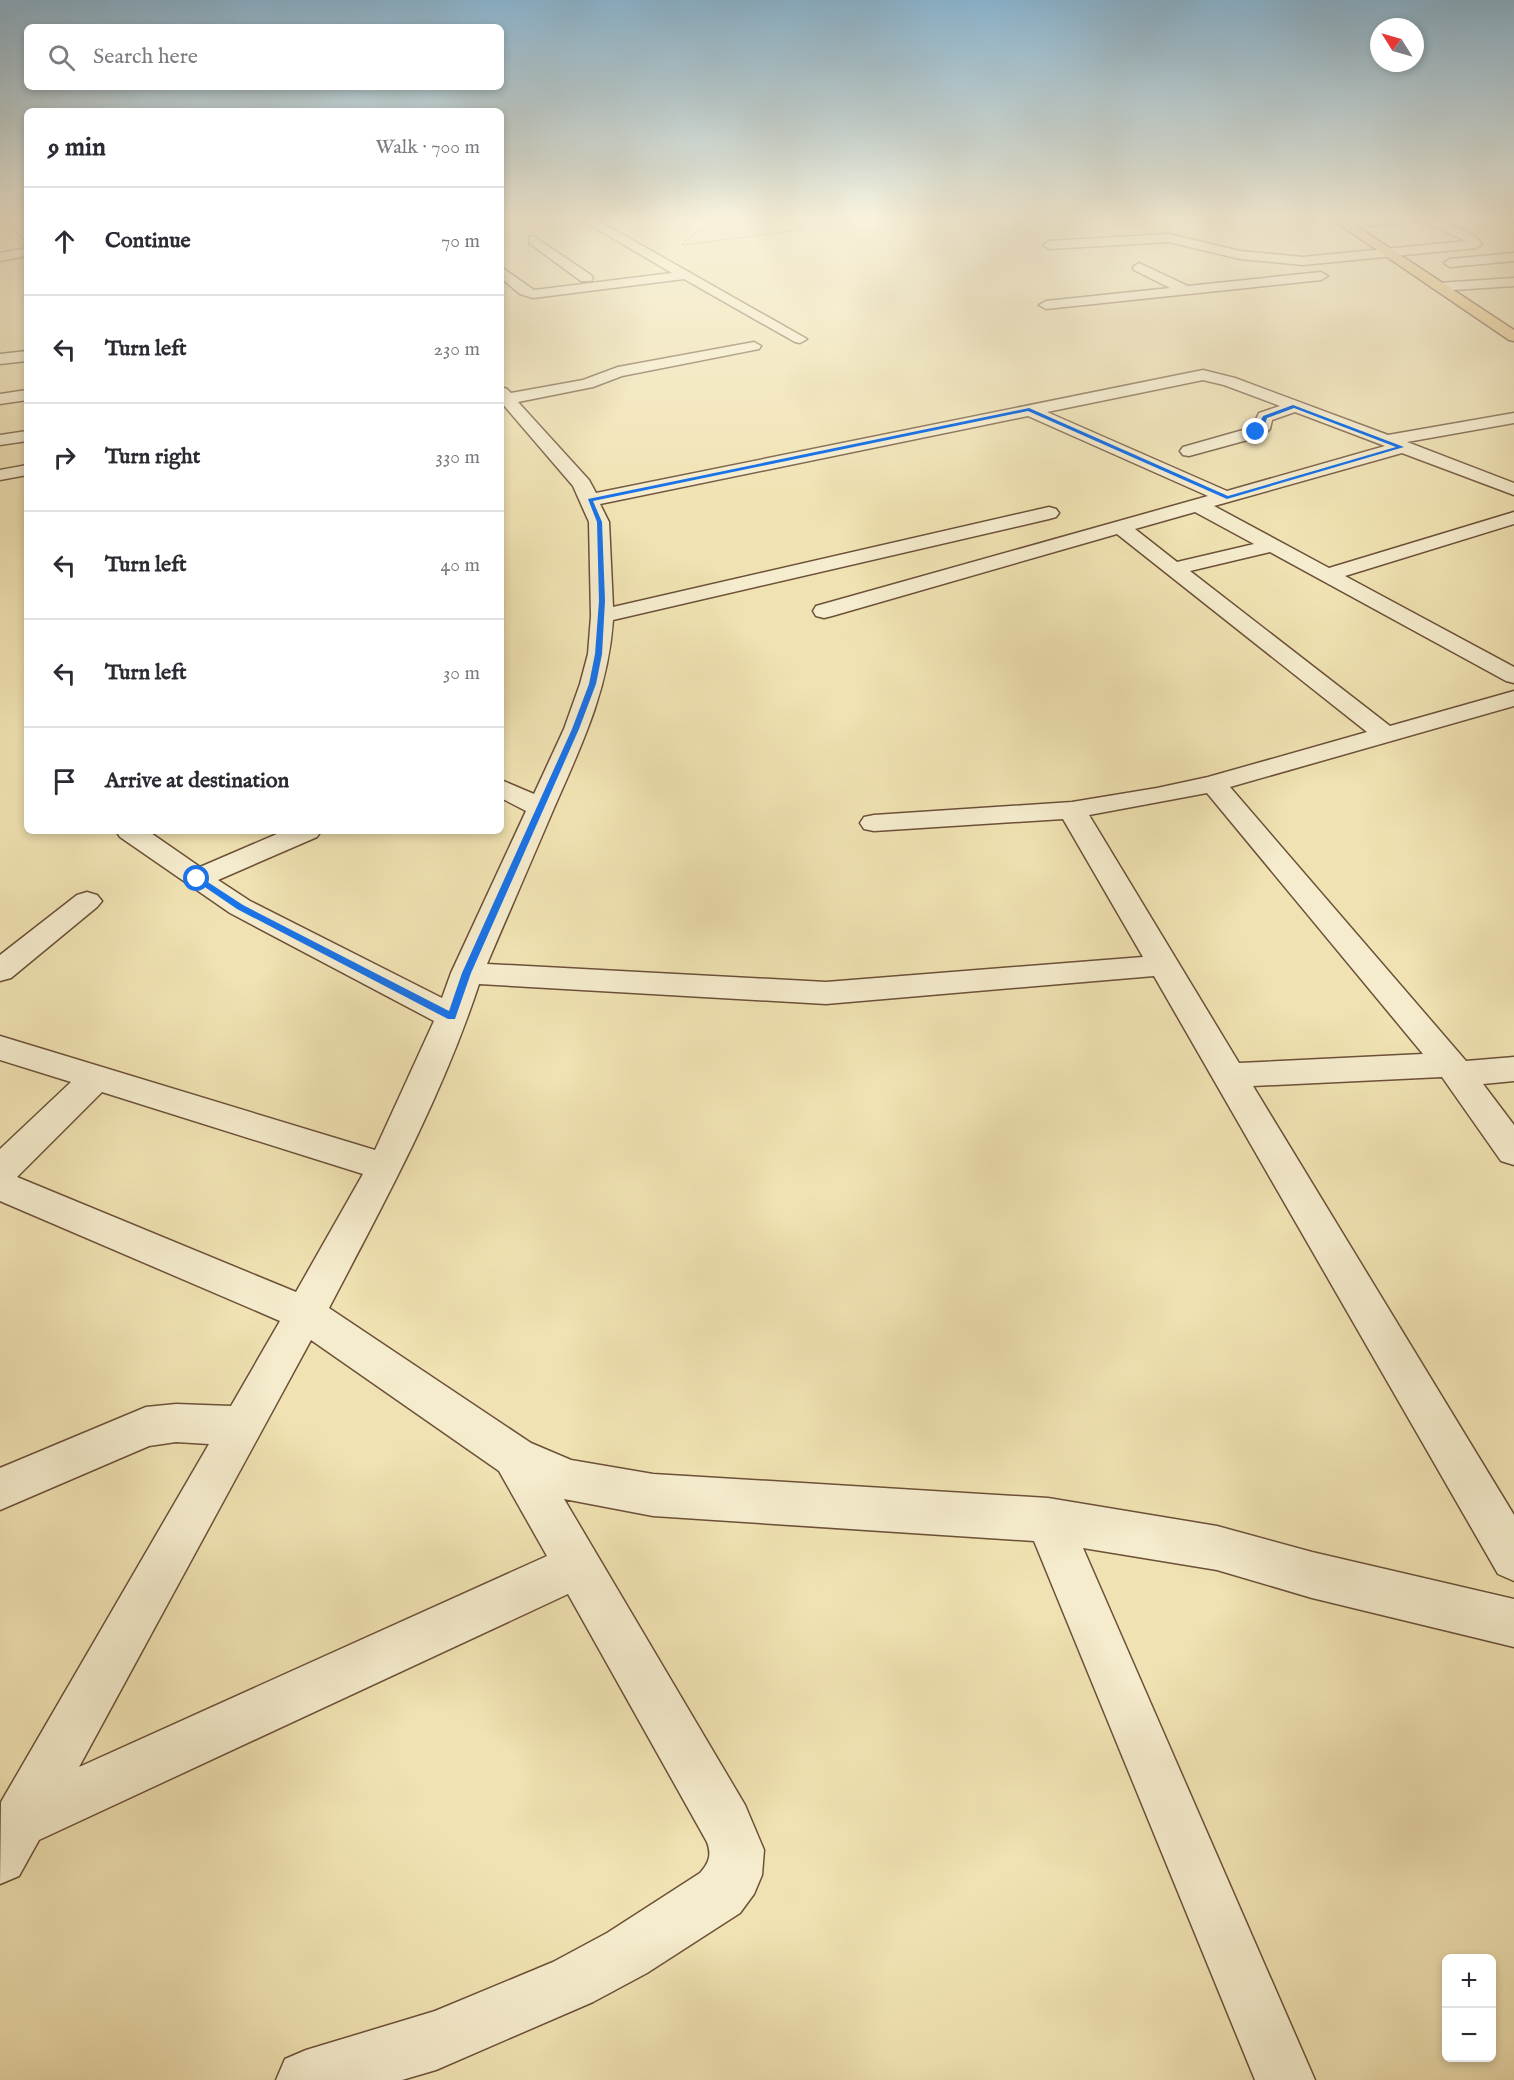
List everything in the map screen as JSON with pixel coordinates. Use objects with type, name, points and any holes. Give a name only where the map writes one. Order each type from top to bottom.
[{"type":"highway","points":[[1478,313],[1514,336]]},
{"type":"street","points":[[753,313],[800,339]]},
{"type":"street","points":[[504,395],[587,384],[618,372],[754,346]]},
{"type":"street","points":[[0,359],[24,356]]},
{"type":"street","points":[[590,500],[1203,375],[1229,381],[1514,489]]},
{"type":"street","points":[[0,399],[24,395]]},
{"type":"street","points":[[10,1839],[385,1167],[452,1017],[467,973],[576,729],[592,684],[599,654],[602,616],[599,522],[582,484],[504,395]]},
{"type":"street","points":[[1189,451],[1256,432],[1261,429],[1265,417],[1294,406]]},
{"type":"street","points":[[1029,410],[1227,498]]},
{"type":"street","points":[[824,611],[1227,498],[1393,444],[1514,418]]},
{"type":"street","points":[[0,440],[24,436]]},
{"type":"street","points":[[0,475],[24,471]]},
{"type":"street","points":[[1198,506],[1327,575],[1512,695]]},
{"type":"street","points":[[602,616],[1049,513]]},
{"type":"street","points":[[1327,575],[1514,518]]},
{"type":"street","points":[[1121,528],[1386,735]]},
{"type":"street","points":[[1173,569],[1272,546]]},
{"type":"street","points":[[874,823],[1072,810],[1110,805],[1213,784],[1386,735],[1512,695]]},
{"type":"street","points":[[1213,784],[1454,1070],[1514,1151]]},
{"type":"street","points":[[504,790],[540,808]]},
{"type":"street","points":[[1072,810],[1231,1075],[1514,1558]]},
{"type":"street","points":[[134,834],[240,907],[452,1017]]},
{"type":"street","points":[[197,879],[300,834]]},
{"type":"street","points":[[0,971],[87,901]]},
{"type":"street","points":[[467,973],[826,993],[1165,965]]},
{"type":"street","points":[[0,1048],[385,1167]]},
{"type":"street","points":[[1231,1075],[1514,1069]]},
{"type":"street","points":[[0,1171],[96,1077]]},
{"type":"street","points":[[0,1185],[305,1314],[515,1456],[568,1480],[654,1496],[1048,1520],[1217,1548],[1312,1575],[1514,1623]]},
{"type":"street","points":[[0,1489],[146,1427],[176,1423],[241,1426]]},
{"type":"street","points":[[306,2080],[436,2040],[573,1982],[627,1953],[698,1909],[720,1893],[735,1875],[737,1850],[726,1824],[515,1456]]},
{"type":"street","points":[[1048,1520],[1285,2080]]},
{"type":"street","points":[[10,1839],[578,1565]]},
{"type":"route","points":[[197,879],[240,907],[452,1017],[467,973],[576,729],[592,684],[599,654],[602,601],[599,522],[590,500],[1029,410],[1227,498],[1402,447],[1294,406],[1265,417],[1261,429],[1256,432]]}]
